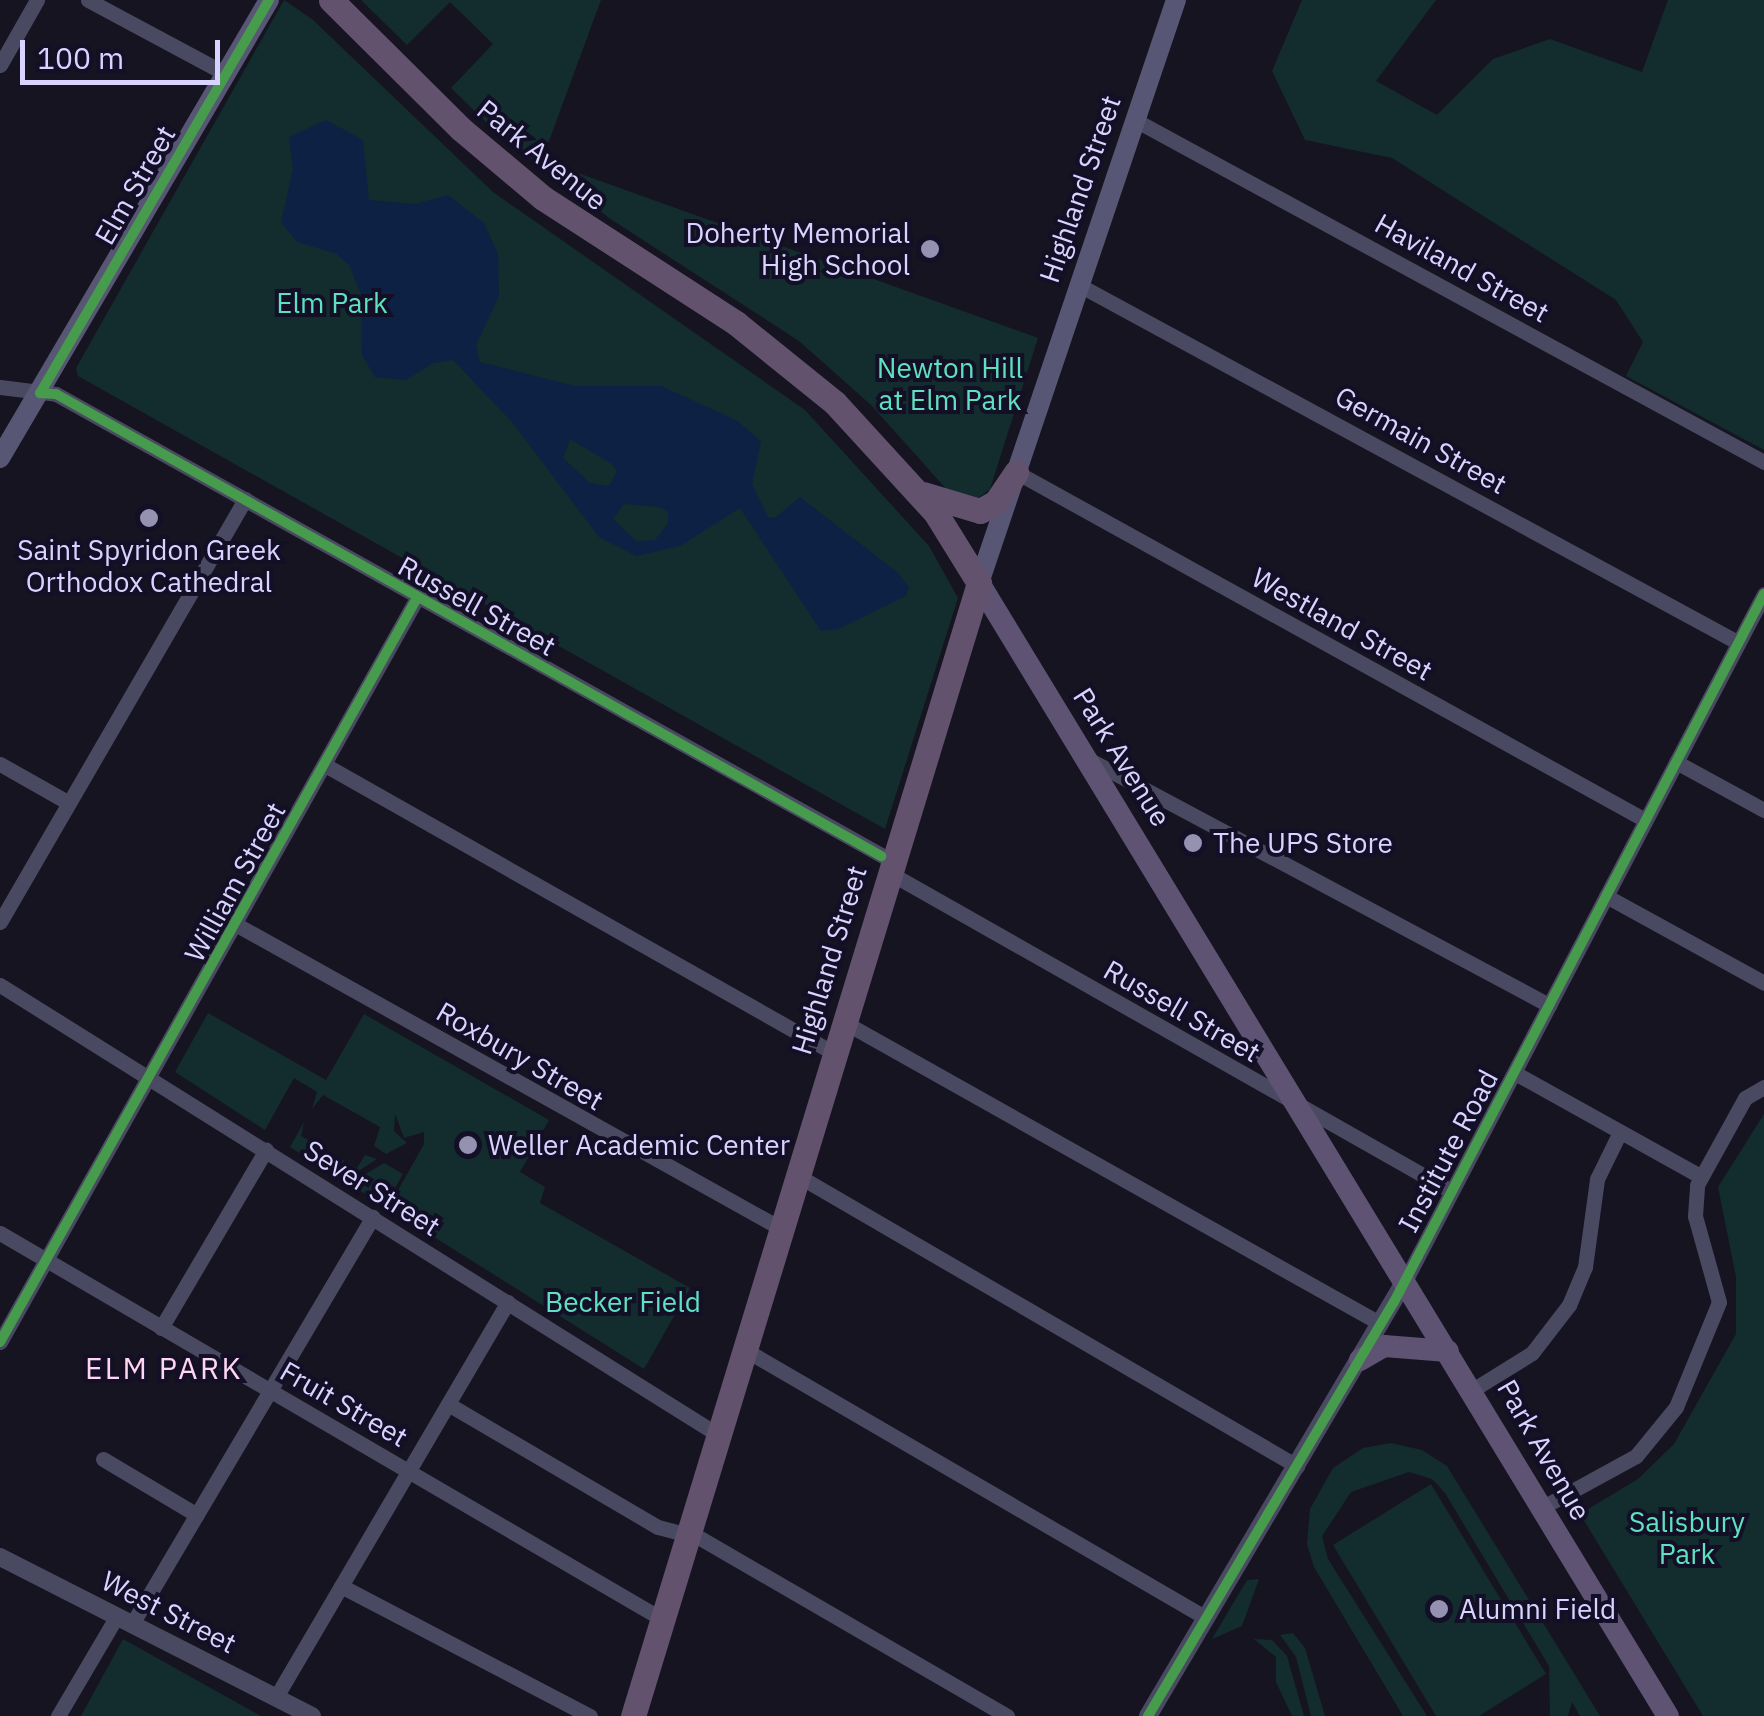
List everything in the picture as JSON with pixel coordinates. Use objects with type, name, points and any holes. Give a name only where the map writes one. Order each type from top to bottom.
[{"type":"highway","name":"Park Avenue","points":[[331,0],[500,163],[586,230],[754,335],[862,428],[918,492],[979,583]]},
{"type":"highway","points":[[918,492],[980,511],[996,502],[1016,472]]},
{"type":"highway","name":"Highland Street","points":[[641,1713],[662,1619],[742,1348],[979,583]]},
{"type":"main road","name":"Elm Street","points":[[0,458],[268,0]]},
{"type":"main road","name":"Highland Street","points":[[979,583],[1176,0]]},
{"type":"main road","name":"Park Avenue","points":[[979,583],[1474,1389],[1668,1716]]},
{"type":"main road","points":[[1360,1360],[1384,1346],[1448,1351]]},
{"type":"street","points":[[0,64],[37,0]]},
{"type":"street","points":[[88,0],[226,74]]},
{"type":"street","name":"Haviland Street","points":[[1136,120],[1764,462]]},
{"type":"street","name":"Germain Street","points":[[1079,285],[1737,642]]},
{"type":"street","name":"Russell Street","points":[[0,388],[56,394],[890,866],[1298,1106],[1451,1191]]},
{"type":"street","name":"Westland Street","points":[[1016,472],[1645,820]]},
{"type":"street","points":[[0,922],[244,499]]},
{"type":"street","name":"Institute Road","points":[[1148,1716],[1405,1281],[1764,594]]},
{"type":"street","name":"William Street","points":[[0,1342],[152,1079],[418,598]]},
{"type":"street","points":[[1088,760],[1549,1005]]},
{"type":"street","points":[[1676,762],[1764,810]]},
{"type":"street","points":[[0,764],[68,802]]},
{"type":"street","points":[[325,765],[832,1052]]},
{"type":"street","points":[[1606,896],[1764,983]]},
{"type":"street","name":"Roxbury Street","points":[[237,924],[780,1228]]},
{"type":"street","name":"Sever Street","points":[[0,985],[717,1434]]},
{"type":"street","points":[[842,1020],[1381,1324]]},
{"type":"street","points":[[1514,1073],[1700,1176]]},
{"type":"street","points":[[1542,1508],[1650,1445],[1712,1333],[1720,1302],[1696,1216],[1700,1176],[1744,1098],[1764,1087]]},
{"type":"street","points":[[1474,1389],[1532,1353],[1564,1313],[1585,1267],[1598,1179],[1620,1132]]},
{"type":"street","points":[[162,1328],[266,1150]]},
{"type":"street","points":[[795,1174],[1297,1466]]},
{"type":"street","points":[[58,1716],[197,1514],[373,1217]]},
{"type":"street","name":"Fruit Street","points":[[0,1233],[662,1619]]},
{"type":"street","points":[[276,1697],[508,1302]]},
{"type":"street","points":[[742,1348],[1206,1618]]},
{"type":"street","points":[[448,1404],[658,1527],[700,1538],[1006,1716]]},
{"type":"street","points":[[103,1460],[197,1514]]},
{"type":"street","name":"West Street","points":[[2,1561],[312,1716]]},
{"type":"street","points":[[341,1586],[590,1716]]},
{"type":"green space","name":"Elm Park","points":[[284,0],[312,19],[493,192],[805,410],[929,546],[958,598],[885,829],[78,376],[76,368]]},
{"type":"green space","name":"Newton Hill at Elm Park","points":[[361,0],[601,0],[542,160],[1038,338],[990,489],[977,499],[949,492],[871,405],[799,341],[609,218],[491,127],[451,88],[493,44],[450,2],[407,45]]},
{"type":"green space","points":[[1302,0],[1436,0],[1376,81],[1437,115],[1493,59],[1550,39],[1642,72],[1668,0],[1764,0],[1764,450],[1626,376],[1643,342],[1616,300],[1392,158],[1305,140],[1272,71]]},
{"type":"green space","name":"Becker Field","points":[[208,1013],[326,1080],[364,1014],[549,1120],[520,1172],[545,1187],[540,1203],[690,1288],[644,1369],[388,1208],[424,1144],[424,1132],[404,1138],[395,1114],[394,1131],[407,1143],[386,1154],[374,1146],[380,1127],[323,1095],[312,1109],[317,1092],[294,1078],[265,1130],[175,1072]]},
{"type":"green space","name":"Salisbury Park","points":[[1764,1114],[1764,1716],[1703,1716],[1580,1514],[1638,1479],[1674,1444],[1736,1334],[1736,1277],[1718,1187]]},
{"type":"green space","points":[[304,1122],[301,1136],[357,1168],[365,1155],[377,1159],[343,1181],[290,1147]]},
{"type":"green space","points":[[384,1163],[403,1174],[385,1206],[349,1184]]},
{"type":"green space","points":[[1391,1443],[1422,1450],[1447,1466],[1600,1716],[1580,1716],[1572,1702],[1568,1716],[1550,1716],[1549,1666],[1445,1493],[1432,1479],[1409,1472],[1351,1492],[1322,1536],[1328,1559],[1427,1716],[1403,1716],[1314,1567],[1307,1544],[1310,1509],[1333,1468],[1363,1448]]},
{"type":"green space","name":"Alumni Field","points":[[1431,1484],[1546,1674],[1479,1716],[1436,1716],[1333,1545]]},
{"type":"green space","points":[[1259,1579],[1242,1626],[1212,1639],[1247,1580]]},
{"type":"green space","points":[[1293,1633],[1305,1648],[1325,1716],[1311,1716],[1296,1657],[1280,1635]]},
{"type":"green space","points":[[123,1639],[261,1716],[81,1716]]},
{"type":"green space","points":[[1254,1639],[1272,1640],[1287,1656],[1304,1716],[1292,1716],[1276,1682],[1276,1657]]},
{"type":"water","points":[[326,120],[363,140],[369,200],[415,204],[448,195],[484,223],[498,254],[499,296],[476,345],[480,362],[575,386],[661,386],[736,420],[761,441],[752,484],[768,517],[775,518],[800,497],[898,573],[909,587],[906,596],[838,629],[821,631],[740,508],[680,546],[636,556],[599,537],[512,422],[453,360],[433,363],[406,380],[375,377],[362,355],[361,294],[349,265],[337,254],[297,242],[281,222],[293,169],[289,137]],"holes":[[[570,439],[612,464],[617,471],[609,486],[590,483],[563,458]],[[624,504],[660,507],[668,512],[668,523],[655,540],[636,541],[613,519]]]},
{"type":"cycle path","points":[[269,0],[40,393],[56,394],[881,856]]},
{"type":"cycle path","points":[[1148,1716],[1394,1302],[1764,594]]},
{"type":"cycle path","points":[[0,1342],[417,598]]},
{"type":"place","name":"Doherty Memorial High School","points":[[930,249]]},
{"type":"place","name":"Saint Spyridon Greek Orthodox Cathedral","points":[[149,518]]},
{"type":"place","name":"The UPS Store","points":[[1193,843]]},
{"type":"place","name":"Weller Academic Center","points":[[468,1145]]},
{"type":"place","name":"Alumni Field","points":[[1439,1609]]},
{"type":"district","name":"ELM PARK","points":[[164,1368]]}]
